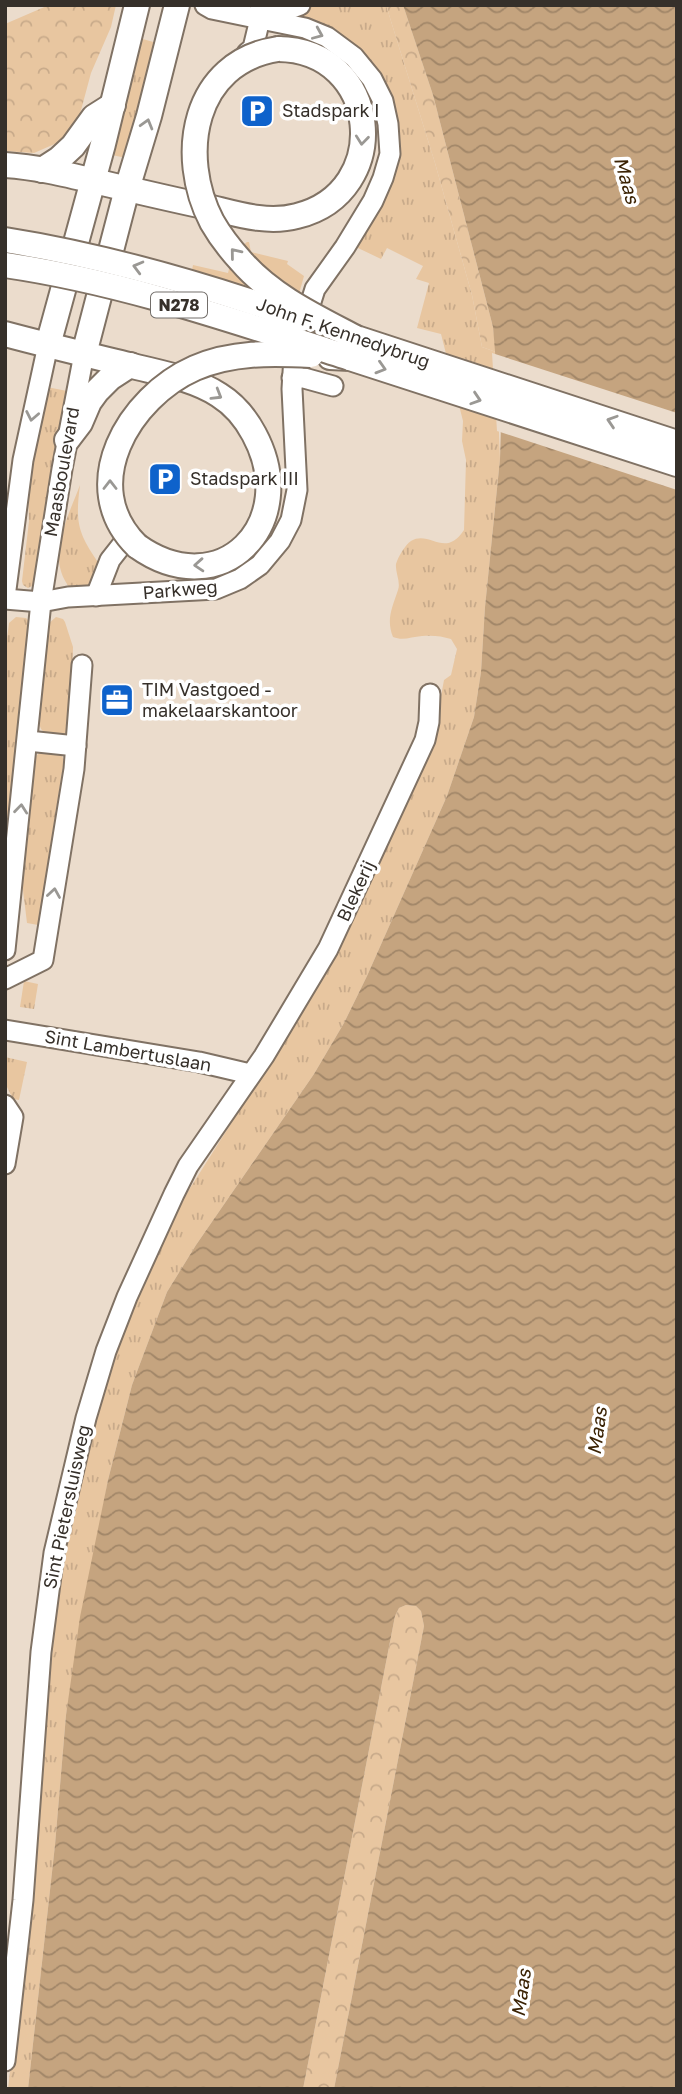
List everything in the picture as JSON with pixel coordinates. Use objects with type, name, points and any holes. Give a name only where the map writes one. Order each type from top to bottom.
[{"type":"main road","points":[[48,345],[113,105],[137,5]]},
{"type":"main road","name":"Maasboulevard","points":[[84,354],[177,5]]},
{"type":"main road","points":[[5,165],[42,170],[92,181],[127,189],[259,219],[286,218],[308,213],[332,199],[351,177],[362,151],[363,124],[358,100],[335,68],[325,62],[298,51],[258,53],[234,65],[212,87],[203,107],[197,130],[195,164],[200,187],[212,222],[242,262],[353,348]]},
{"type":"main road","points":[[42,170],[73,146],[94,117],[113,105]]},
{"type":"main road","points":[[92,181],[102,203],[113,242]]},
{"type":"main road","name":"John F. Kennedybrug","points":[[5,240],[142,268],[273,309],[353,348],[677,464]]},
{"type":"main road","name":"John F. Kennedybrug","points":[[5,265],[71,276],[353,348],[677,443]]},
{"type":"main road","points":[[60,299],[70,330],[84,354]]},
{"type":"main road","points":[[5,334],[130,365],[185,380],[208,389],[236,408],[256,437],[270,480],[269,499],[260,524],[248,542],[228,557],[206,565],[179,565],[128,548],[110,494],[110,471],[117,447],[126,431],[156,394],[189,371],[215,361],[236,356],[353,348]]},
{"type":"main road","points":[[67,440],[80,423],[97,391],[130,365]]},
{"type":"street","name":"Parkweg","points":[[5,598],[41,602],[68,597],[216,589],[240,579],[260,565],[289,526],[297,481],[292,378],[294,356],[315,289],[373,201],[387,165],[390,139],[383,101],[376,85],[354,57],[338,44],[305,29],[212,9],[205,5]]},
{"type":"street","points":[[239,5],[276,14],[300,5]]},
{"type":"street","points":[[262,54],[253,48],[266,21]]},
{"type":"street","points":[[5,598],[9,535],[27,436],[48,345]]},
{"type":"street","name":"Maasboulevard","points":[[5,950],[41,602],[84,354]]},
{"type":"street","points":[[292,378],[304,378],[333,386]]},
{"type":"street","points":[[96,596],[110,560],[128,548]]},
{"type":"street","points":[[5,979],[43,960],[74,769],[82,665]]},
{"type":"street","name":"Blekerij","points":[[250,1074],[264,1056],[328,949],[367,867],[425,740],[429,722],[429,694]]},
{"type":"street","points":[[28,741],[76,746]]},
{"type":"street","name":"Sint Lambertuslaan","points":[[5,1030],[198,1062],[250,1074]]},
{"type":"street","name":"Sint Pietersluisweg","points":[[5,2062],[23,1900],[41,1652],[54,1553],[66,1498],[106,1351],[158,1226],[188,1166],[250,1074]]},
{"type":"street","points":[[5,1105],[13,1117],[5,1164]]},
{"type":"green space","points":[[49,5],[116,5],[111,27],[91,73],[80,114],[68,132],[57,143],[34,153],[5,151],[5,24]]},
{"type":"green space","points":[[266,5],[386,5],[435,163],[472,295],[482,347],[496,352],[500,459],[481,672],[474,717],[447,796],[344,1023],[314,1074],[196,1245],[167,1292],[132,1385],[108,1480],[66,1715],[55,1845],[28,2089],[8,2089],[39,1820],[49,1681],[58,1603],[73,1505],[117,1346],[151,1264],[187,1193],[327,972],[348,932],[438,712],[444,680],[451,675],[457,649],[451,639],[444,637],[393,637],[390,625],[399,587],[396,564],[404,548],[411,541],[418,539],[450,542],[464,530],[466,460],[462,441],[463,421],[441,334],[417,328],[429,283],[416,279],[423,266],[387,248],[381,259],[358,248],[356,244],[390,174],[377,77]]},
{"type":"green space","points":[[386,5],[403,5],[433,95],[493,327],[496,352],[482,347],[472,295],[435,163]]},
{"type":"green space","points":[[139,38],[157,43],[126,158],[112,155]]},
{"type":"green space","points":[[247,242],[251,252],[288,261],[287,264],[304,276],[293,315],[188,289],[193,265],[228,273],[233,253]]},
{"type":"green space","points":[[42,386],[67,391],[49,486],[38,583],[28,588],[22,581],[29,521],[27,465]]},
{"type":"green space","points":[[80,485],[80,528],[100,565],[88,588],[70,588],[59,563],[59,550],[65,524]]},
{"type":"green space","points":[[16,617],[26,618],[33,625],[5,898],[5,655],[9,623]]},
{"type":"green space","points":[[56,617],[65,622],[73,647],[71,736],[48,736],[38,721],[48,624]]},
{"type":"green space","points":[[42,751],[61,754],[64,760],[38,925],[27,923],[22,882],[34,760]]},
{"type":"green space","points":[[24,981],[38,984],[34,1009],[20,1007]]},
{"type":"green space","points":[[5,1057],[27,1062],[19,1100],[13,1099],[5,1083]]},
{"type":"green space","points":[[406,1605],[416,1606],[421,1611],[424,1626],[334,2089],[303,2089],[395,1616],[399,1608]]},
{"type":"water","name":"Maas","points":[[403,5],[677,5],[677,2089],[334,2089],[424,1626],[421,1611],[416,1606],[406,1605],[399,1608],[395,1616],[303,2089],[28,2089],[55,1845],[66,1715],[80,1617],[108,1480],[132,1385],[167,1292],[196,1245],[314,1074],[344,1023],[447,796],[474,717],[481,672],[500,459],[501,424],[493,327],[433,95]]},
{"type":"pier","points":[[492,353],[677,413],[677,490],[497,431]]},
{"type":"place","name":"Stadspark I","points":[[257,111]]},
{"type":"place","name":"Stadspark III","points":[[165,479]]},
{"type":"place","name":"TIM Vastgoed - makelaarskantoor","points":[[117,700]]}]
